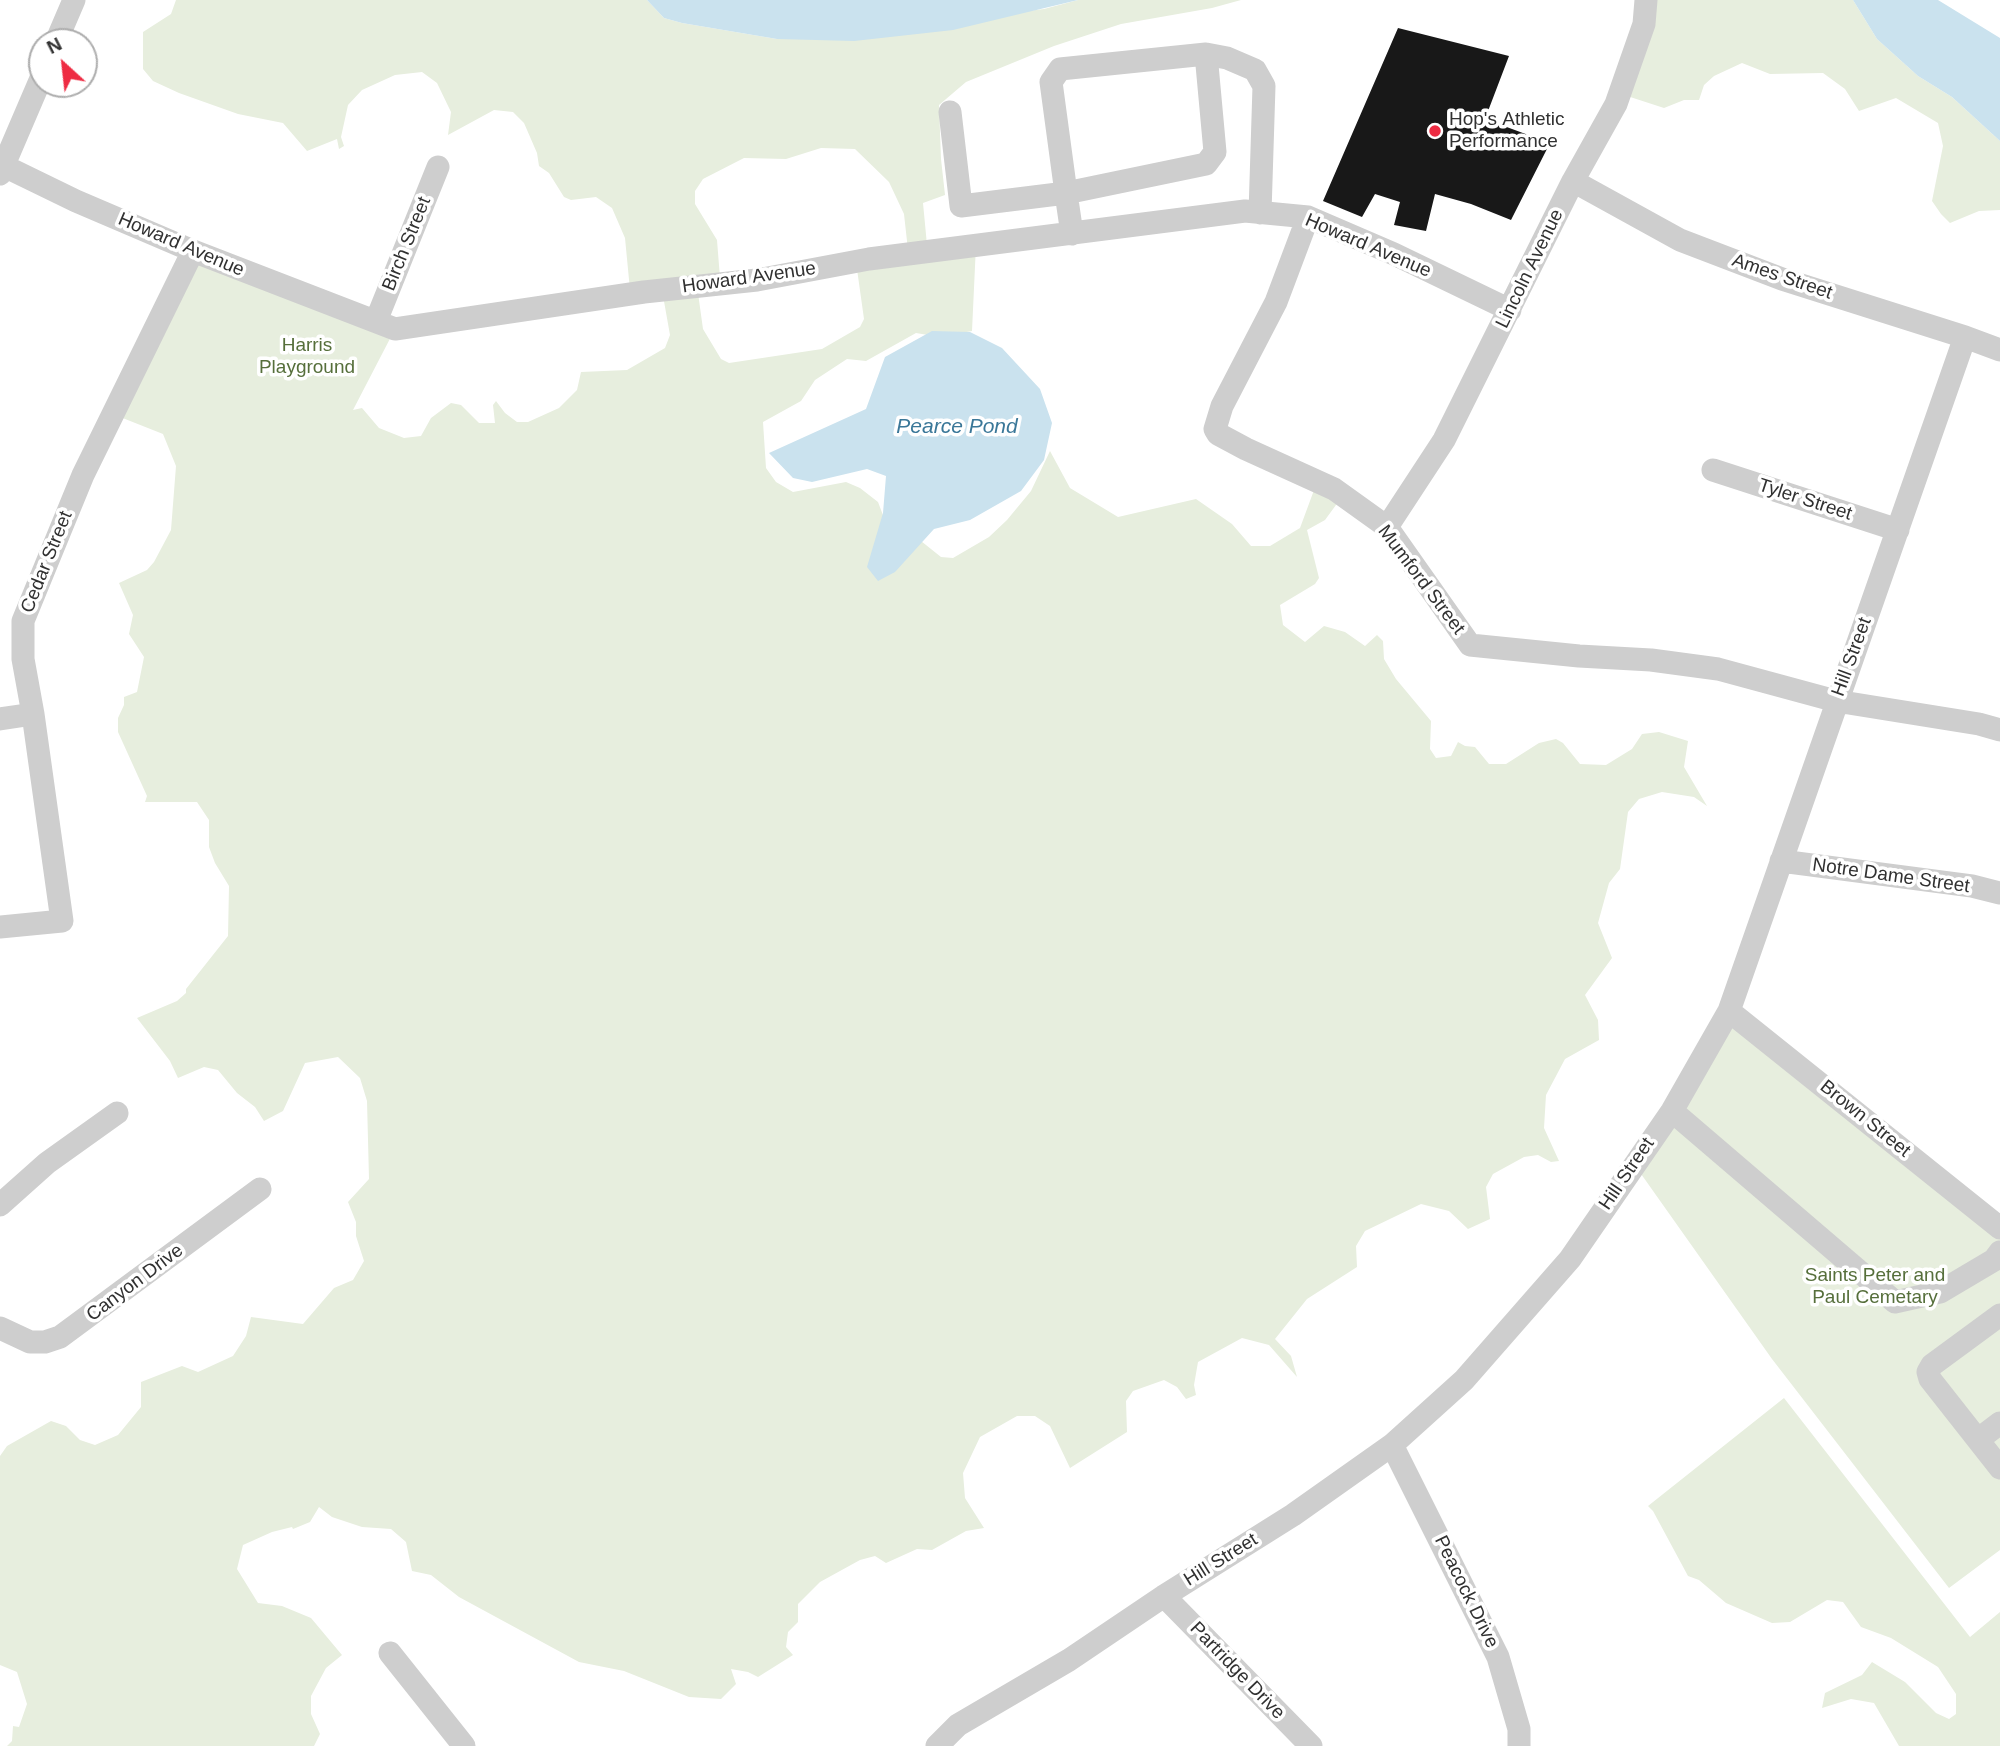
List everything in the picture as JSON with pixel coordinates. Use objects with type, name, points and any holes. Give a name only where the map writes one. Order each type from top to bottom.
[{"type":"street","points":[[62,28],[74,0]]},
{"type":"street","name":"Lincoln Avenue","points":[[1387,527],[1444,440],[1573,181],[1616,104],[1644,24],[1646,0]]},
{"type":"street","points":[[950,112],[961,206],[1066,193],[1206,164],[1216,152],[1206,54]]},
{"type":"street","points":[[1072,234],[1051,82],[1060,69],[1206,54],[1227,58],[1255,71],[1264,86],[1260,212]]},
{"type":"street","points":[[1,168],[32,98]]},
{"type":"street","name":"Birch Street","points":[[376,321],[438,167]]},
{"type":"street","name":"Howard Avenue","points":[[1,168],[193,251],[395,329],[644,292],[757,280],[869,259],[1245,211],[1308,217],[1510,310]]},
{"type":"street","name":"Ames Street","points":[[1573,181],[1692,245],[1782,279],[2000,350]]},
{"type":"street","name":"Mumford Street","points":[[1308,217],[1276,302],[1222,406],[1215,429],[1245,449],[1334,489],[1387,527],[1470,645],[1651,660],[1718,669],[1836,701],[1979,724],[2000,730]]},
{"type":"street","name":"Cedar Street","points":[[0,927],[62,921],[23,659],[23,621],[83,475],[193,251]]},
{"type":"street","name":"Hill Street","points":[[937,1746],[958,1725],[1069,1660],[1164,1595],[1293,1515],[1392,1446],[1464,1380],[1570,1259],[1672,1111],[1729,1011],[1965,337]]},
{"type":"street","name":"Tyler Street","points":[[1713,470],[1898,530]]},
{"type":"street","points":[[0,719],[33,713]]},
{"type":"street","name":"Notre Dame Street","points":[[1781,861],[1972,886],[2000,893]]},
{"type":"street","name":"Brown Street","points":[[1729,1011],[2000,1228]]},
{"type":"street","points":[[1672,1111],[1895,1302],[1940,1292],[1994,1259],[2000,1252]]},
{"type":"street","points":[[0,1205],[47,1163],[117,1112]]},
{"type":"street","name":"Canyon Drive","points":[[0,1329],[30,1342],[45,1342],[60,1337],[260,1189]]},
{"type":"street","points":[[2000,1315],[1931,1365],[1928,1372],[1930,1380],[2000,1468]]},
{"type":"street","points":[[1979,1439],[2000,1423]]},
{"type":"street","name":"Peacock Drive","points":[[1392,1446],[1498,1657],[1518,1729],[1519,1746]]},
{"type":"street","name":"Partridge Drive","points":[[1164,1595],[1311,1746]]},
{"type":"street","points":[[390,1653],[464,1746]]},
{"type":"green space","name":"Harris Playground","points":[[176,0],[647,0],[664,18],[777,39],[1044,9],[1078,0],[1241,0],[1212,8],[1121,24],[1054,46],[966,82],[939,105],[945,195],[923,203],[927,245],[976,245],[972,331],[940,337],[916,333],[866,361],[847,359],[815,380],[801,401],[763,422],[766,468],[776,482],[793,492],[846,482],[860,488],[878,502],[892,539],[921,541],[941,557],[953,558],[989,537],[1007,520],[1031,491],[1050,451],[1070,488],[1118,517],[1196,499],[1232,524],[1251,546],[1270,546],[1300,528],[1317,482],[1344,494],[1325,520],[1307,530],[1319,578],[1315,584],[1280,605],[1283,625],[1305,642],[1324,626],[1345,632],[1365,646],[1377,635],[1383,641],[1384,659],[1396,679],[1431,721],[1430,749],[1436,758],[1451,756],[1458,742],[1475,747],[1489,764],[1506,764],[1539,743],[1556,739],[1563,743],[1580,764],[1606,765],[1632,749],[1642,734],[1659,732],[1688,741],[1684,767],[1707,806],[1694,797],[1662,792],[1639,799],[1628,812],[1620,869],[1609,883],[1598,923],[1612,958],[1585,995],[1598,1020],[1599,1040],[1565,1059],[1546,1095],[1544,1128],[1559,1161],[1551,1162],[1538,1155],[1524,1157],[1493,1174],[1486,1187],[1490,1219],[1468,1229],[1449,1211],[1421,1204],[1365,1231],[1356,1246],[1357,1267],[1307,1299],[1275,1339],[1291,1356],[1297,1377],[1269,1345],[1242,1338],[1198,1362],[1194,1385],[1196,1395],[1186,1399],[1177,1387],[1164,1380],[1133,1391],[1126,1401],[1127,1432],[1070,1468],[1050,1426],[1035,1416],[1017,1416],[980,1437],[963,1473],[965,1498],[984,1528],[966,1531],[932,1550],[917,1549],[886,1563],[875,1556],[860,1560],[820,1582],[798,1604],[798,1622],[788,1632],[786,1647],[793,1655],[758,1677],[731,1669],[736,1684],[721,1699],[689,1697],[624,1671],[579,1662],[459,1597],[431,1575],[412,1571],[406,1542],[391,1529],[362,1527],[332,1517],[319,1507],[310,1522],[293,1529],[292,1527],[272,1532],[243,1545],[237,1569],[258,1603],[282,1606],[311,1618],[342,1655],[326,1668],[311,1696],[311,1714],[320,1734],[314,1746],[7,1746],[12,1741],[13,1726],[19,1727],[27,1704],[17,1672],[0,1665],[0,1456],[7,1446],[51,1421],[66,1426],[80,1440],[95,1445],[118,1435],[141,1407],[141,1382],[182,1366],[198,1372],[233,1356],[246,1336],[251,1317],[303,1324],[334,1288],[353,1280],[364,1261],[356,1236],[356,1222],[348,1202],[369,1179],[367,1101],[360,1078],[338,1057],[305,1063],[283,1111],[264,1121],[255,1107],[237,1093],[218,1070],[204,1067],[178,1078],[170,1061],[137,1018],[177,1001],[186,993],[186,989],[228,936],[229,886],[215,863],[209,847],[209,820],[197,802],[145,802],[147,796],[118,732],[118,718],[124,705],[124,697],[137,692],[144,657],[129,634],[133,615],[119,583],[147,570],[171,530],[176,466],[163,434],[115,415],[193,251],[395,329],[353,410],[362,408],[379,428],[404,438],[421,436],[431,418],[451,403],[461,405],[479,423],[495,423],[493,405],[496,401],[505,413],[517,422],[528,422],[559,408],[577,390],[581,372],[627,370],[665,348],[670,335],[662,290],[630,290],[625,238],[612,208],[596,197],[571,200],[564,197],[549,173],[539,166],[537,153],[524,123],[513,112],[494,110],[448,135],[451,112],[437,83],[422,72],[395,75],[362,90],[348,105],[341,137],[344,146],[339,149],[337,139],[307,151],[283,123],[238,114],[153,81],[143,69],[143,32],[171,14]],"holes":[[[821,148],[855,149],[889,182],[904,214],[908,250],[856,262],[864,319],[860,327],[822,349],[729,363],[721,359],[703,329],[697,286],[720,278],[717,240],[695,204],[695,191],[703,179],[744,158],[786,159]]]},
{"type":"green space","points":[[1646,0],[1853,0],[1877,39],[1918,76],[1952,97],[2000,141],[2000,210],[1979,211],[1950,223],[1932,201],[1943,146],[1938,123],[1896,98],[1859,111],[1845,89],[1823,73],[1770,74],[1742,63],[1714,76],[1704,85],[1699,100],[1684,100],[1664,108],[1621,94]]},
{"type":"green space","name":"Saints Peter and Paul Cemetary","points":[[1729,1011],[2000,1228],[2000,1550],[1949,1588],[1772,1359],[1634,1164]]},
{"type":"green space","points":[[1784,1398],[1970,1637],[2000,1612],[2000,1746],[1899,1746],[1874,1703],[1851,1699],[1822,1708],[1825,1693],[1862,1675],[1872,1662],[1905,1682],[1936,1713],[1949,1719],[1956,1714],[1956,1694],[1938,1667],[1891,1638],[1861,1627],[1843,1602],[1827,1600],[1790,1622],[1772,1623],[1726,1603],[1699,1580],[1688,1576],[1648,1506]]},
{"type":"water","points":[[647,0],[1078,0],[953,30],[854,41],[777,39],[682,23],[664,18]]},
{"type":"water","points":[[1853,0],[1938,0],[2000,38],[2000,141],[1952,97],[1918,76],[1877,39]]},
{"type":"water","name":"Pearce Pond","points":[[932,331],[970,332],[1002,348],[1040,389],[1052,423],[1044,460],[1021,491],[970,520],[934,529],[895,572],[878,581],[867,567],[883,513],[886,476],[867,469],[812,482],[793,478],[769,453],[866,409],[885,357]]},
{"type":"building","name":"Hop's Athletic Performance","points":[[1398,28],[1509,56],[1485,119],[1550,143],[1511,220],[1471,204],[1435,194],[1426,231],[1394,225],[1400,202],[1375,194],[1362,217],[1323,201]]},
{"type":"place","name":"Hop's Athletic Performance","points":[[1435,131]]}]
